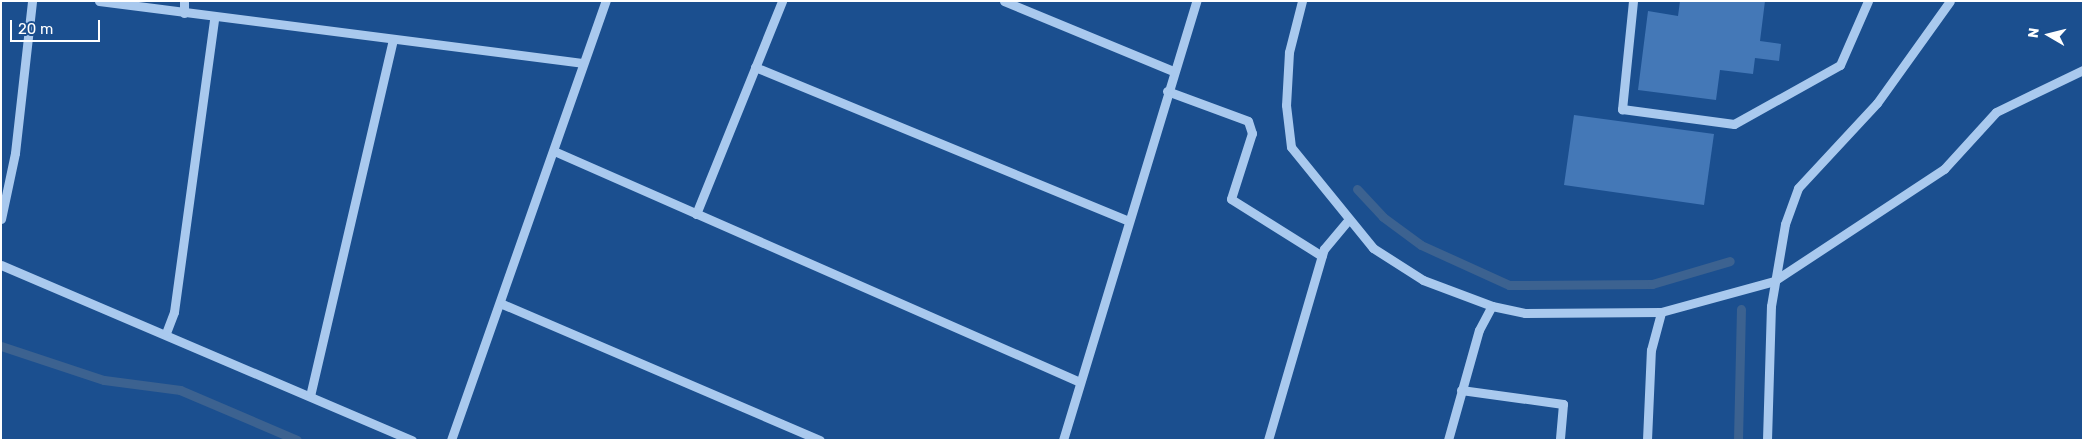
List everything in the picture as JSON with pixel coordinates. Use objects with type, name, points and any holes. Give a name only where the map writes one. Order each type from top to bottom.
[{"type":"street","points":[[1,219],[15,153],[32,1]]},
{"type":"street","points":[[99,1],[214,18],[582,63]]},
{"type":"street","points":[[184,1],[184,13]]},
{"type":"street","points":[[451,440],[554,151],[582,63],[606,1]]},
{"type":"street","points":[[696,214],[782,1]]},
{"type":"street","points":[[1004,1],[1173,71]]},
{"type":"street","points":[[1063,440],[1173,71],[1196,1]]},
{"type":"street","points":[[1302,1],[1289,52],[1286,105],[1291,148],[1347,222],[1373,248],[1423,280],[1492,306],[1570,316],[1661,312],[1774,281],[1944,169],[1996,112],[2083,70]]},
{"type":"street","points":[[1633,1],[1622,109],[1734,124],[1840,65],[1868,1]]},
{"type":"street","points":[[1767,440],[1774,281],[1785,224],[1798,188],[1877,103],[1950,1]]},
{"type":"street","points":[[166,333],[174,312],[214,18]]},
{"type":"street","points":[[310,396],[393,40]]},
{"type":"street","points":[[756,67],[1128,221]]},
{"type":"street","points":[[1168,91],[1248,121],[1252,133],[1231,199],[1322,256]]},
{"type":"street","points":[[554,151],[1080,382]]},
{"type":"street","points":[[1268,440],[1322,256],[1347,222]]},
{"type":"street","points":[[1,265],[166,333],[412,440]]},
{"type":"street","points":[[500,303],[820,440]]},
{"type":"street","points":[[1448,440],[1478,330],[1492,306]]},
{"type":"street","points":[[1647,440],[1651,350],[1661,312]]},
{"type":"street","points":[[1462,390],[1563,404],[1560,440]]},
{"type":"building","points":[[1680,1],[1765,1],[1760,41],[1781,44],[1779,61],[1755,58],[1753,74],[1720,70],[1716,100],[1638,90],[1648,11],[1678,16]]},
{"type":"building","points":[[1574,115],[1714,134],[1704,205],[1564,185]]},
{"type":"waterway","points":[[1357,189],[1383,217],[1421,245],[1509,285],[1652,284],[1730,261]]},
{"type":"waterway","points":[[1738,440],[1741,309]]},
{"type":"waterway","points":[[1,346],[104,380],[180,390],[297,440]]}]
